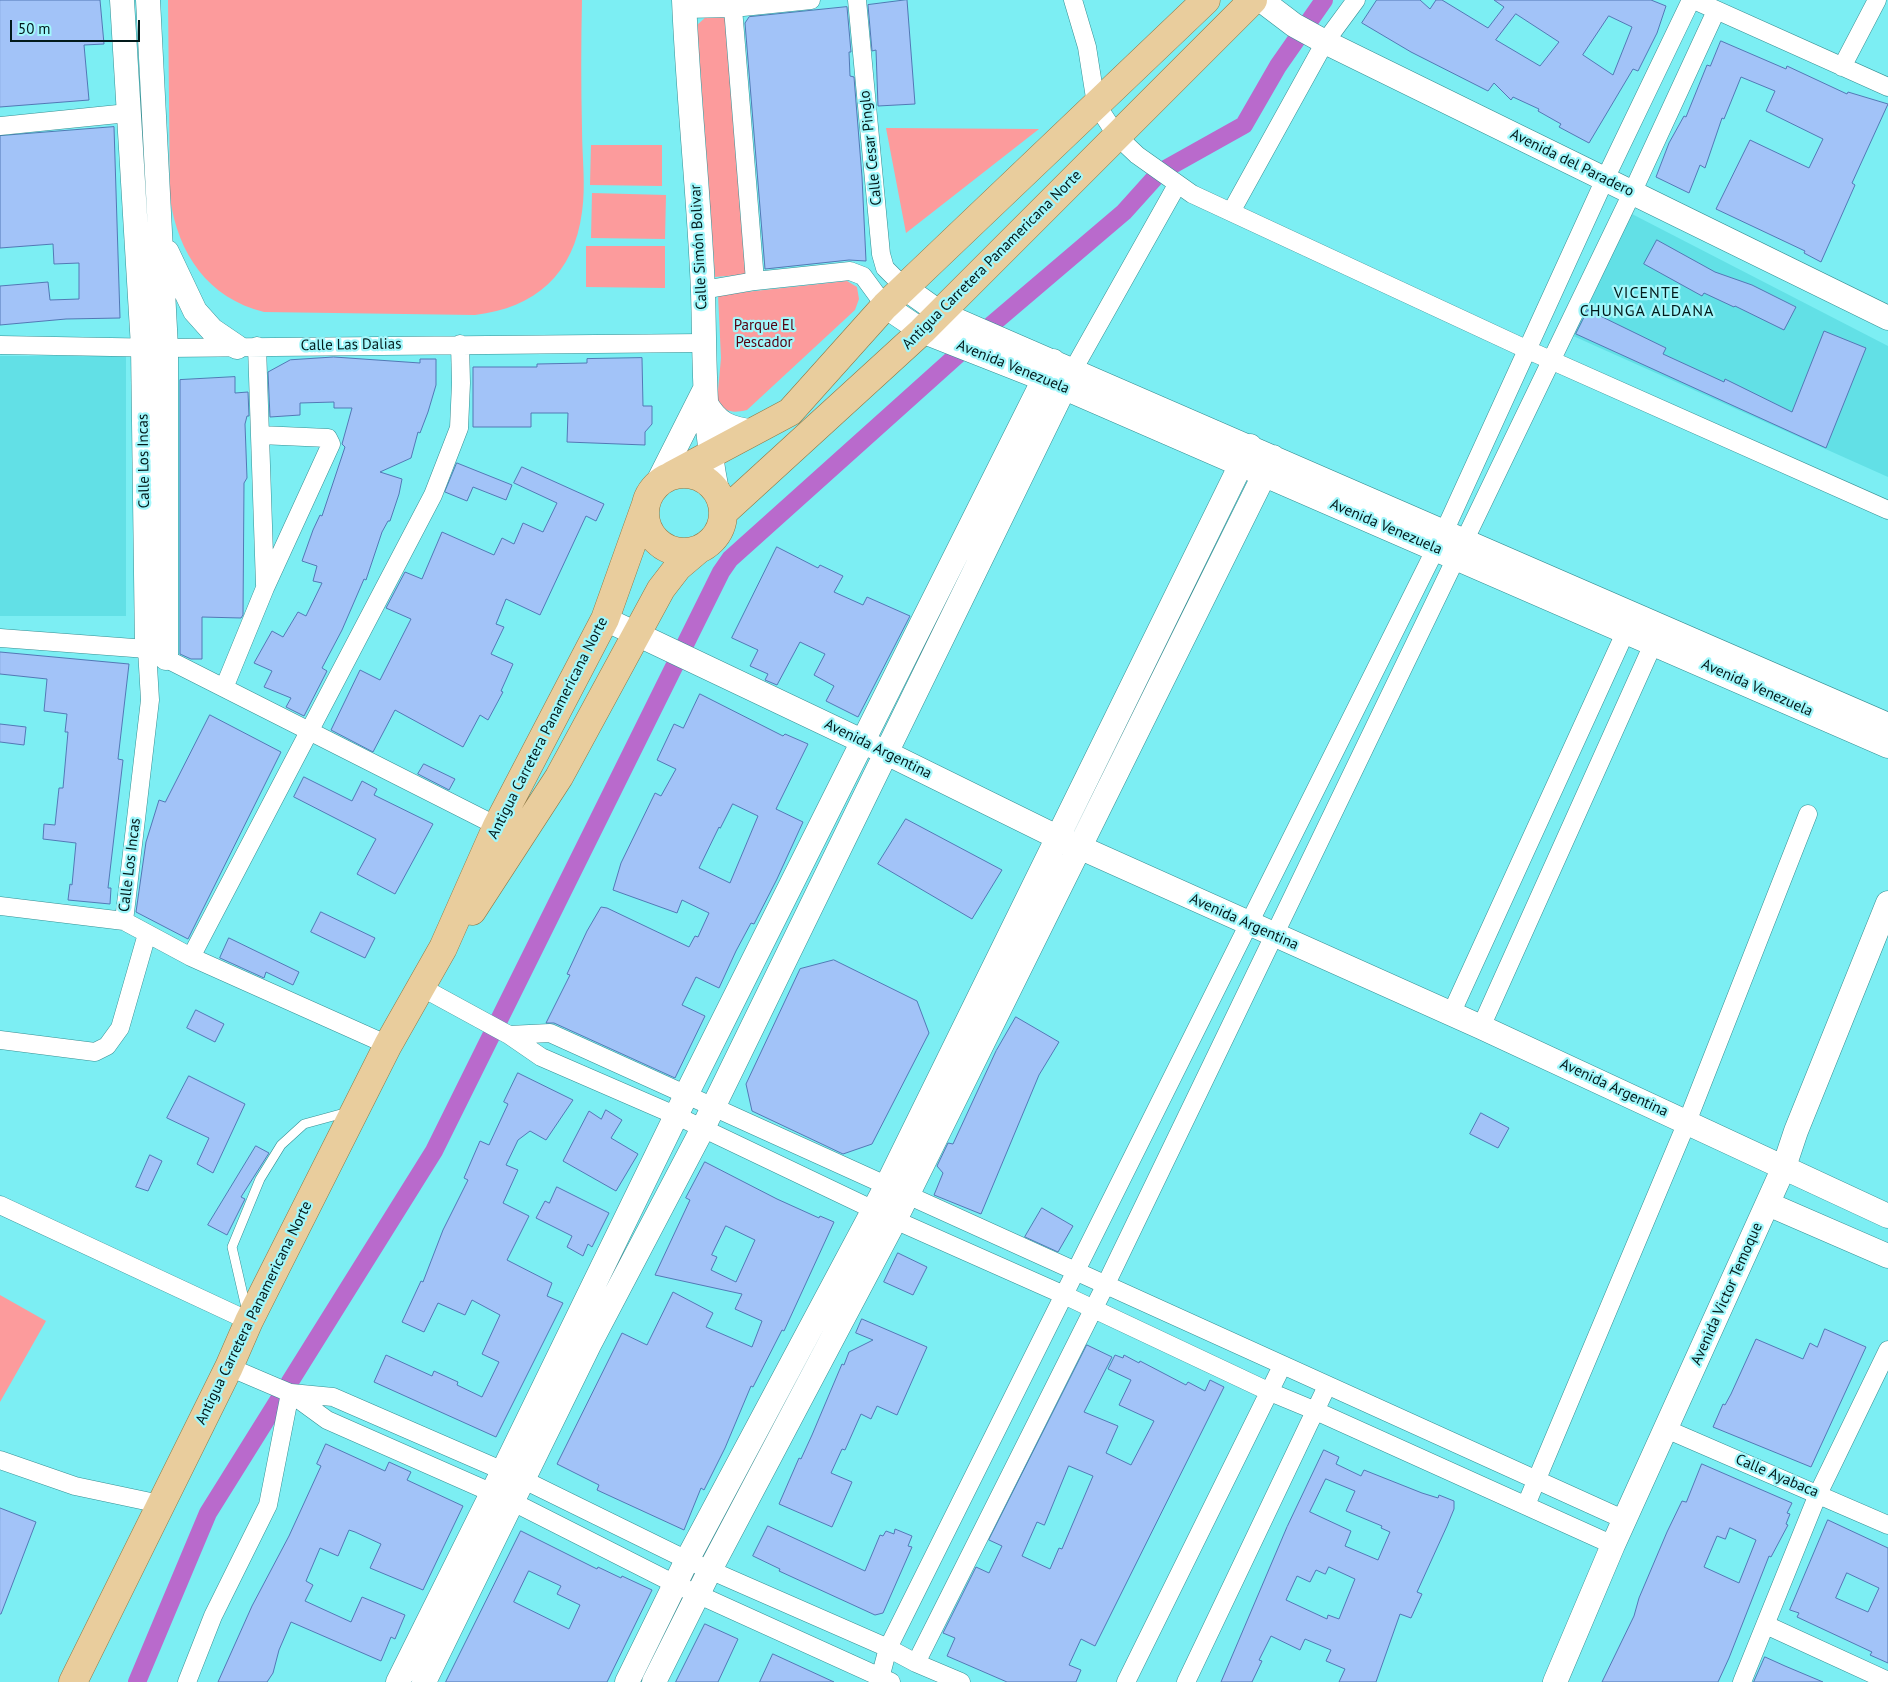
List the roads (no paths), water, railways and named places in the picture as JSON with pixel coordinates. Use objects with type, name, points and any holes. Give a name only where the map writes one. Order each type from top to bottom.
[{"type":"main road","points":[[658,487],[685,473],[697,475],[709,481],[721,501],[718,535],[709,544],[698,550],[686,553],[674,551],[654,538],[646,522],[658,487],[710,455],[790,412],[895,297],[1206,0]]},
{"type":"main road","name":"Antigua Carretera Panamericana Norte","points":[[721,501],[931,322],[1253,0]]},
{"type":"main road","name":"Antigua Carretera Panamericana Norte","points":[[73,1682],[229,1367],[249,1320],[388,1046],[443,948],[497,826],[605,619],[658,487]]},
{"type":"main road","name":"Antigua Carretera Panamericana Norte","points":[[443,948],[483,898],[554,785],[661,589],[678,567],[698,550]]},
{"type":"street","name":"Calle Los Incas","points":[[122,0],[143,347],[156,653],[124,921]]},
{"type":"street","points":[[148,0],[166,348],[156,653]]},
{"type":"street","points":[[684,4],[733,8],[811,0]]},
{"type":"street","name":"Calle Cesar Pinglo","points":[[857,0],[881,254],[895,297]]},
{"type":"street","points":[[1073,0],[1086,47],[1096,104],[1117,136],[1192,194],[1550,360],[1888,510]]},
{"type":"street","name":"Avenida del Paradero","points":[[1261,0],[1294,25],[1325,42],[1888,318]]},
{"type":"street","points":[[1230,212],[1325,42],[1356,0]]},
{"type":"street","points":[[916,1663],[1094,1309],[1272,935],[1449,544],[1528,350],[1605,179],[1692,0],[1888,87]]},
{"type":"street","points":[[1842,67],[1877,0]]},
{"type":"street","name":"Calle Simón Bolivar","points":[[658,487],[704,397],[703,290],[684,4]]},
{"type":"street","points":[[733,8],[755,281]]},
{"type":"street","points":[[229,1367],[290,1393],[327,1420],[491,1494],[513,1502],[675,1584],[884,1681],[888,1648],[1248,924],[1449,544],[1550,360],[1632,193],[1716,10]]},
{"type":"street","points":[[0,126],[128,113]]},
{"type":"street","points":[[412,1679],[513,1502],[514,1476],[682,1105],[864,742],[1059,374],[1178,184]]},
{"type":"street","points":[[161,239],[195,311],[212,330],[247,346],[260,435],[265,588]]},
{"type":"street","points":[[703,290],[755,281],[850,271],[863,276],[895,297]]},
{"type":"street","name":"Avenida Venezuela","points":[[895,297],[931,322],[1059,374],[1630,623],[1888,746]]},
{"type":"street","name":"Calle Las Dalias","points":[[0,344],[166,348],[703,342]]},
{"type":"street","points":[[191,957],[436,486],[458,428],[461,384],[460,344]]},
{"type":"street","points":[[412,1679],[491,1494],[514,1476],[589,1345],[708,1117],[886,753],[1059,374]]},
{"type":"street","points":[[704,397],[715,419],[723,424],[754,432]]},
{"type":"street","points":[[704,397],[710,455],[721,501]]},
{"type":"street","points":[[224,688],[265,588],[331,444],[328,438],[260,435]]},
{"type":"street","points":[[654,1682],[710,1570],[895,1220],[897,1190],[1068,842],[1246,455]]},
{"type":"street","points":[[1068,842],[1269,466]]},
{"type":"street","name":"Avenida Argentina","points":[[605,619],[636,636],[864,742],[1068,842],[1481,1027],[1888,1216]]},
{"type":"street","points":[[1451,1014],[1630,623]]},
{"type":"street","points":[[1481,1027],[1657,635]]},
{"type":"street","name":"Avenida Venezuela","points":[[1657,635],[1888,725]]},
{"type":"street","points":[[0,638],[156,653],[497,826]]},
{"type":"street","points":[[1526,1505],[1538,1481],[1687,1122],[1808,814]]},
{"type":"street","name":"Avenida Victor Temoque","points":[[1555,1682],[1624,1520],[1784,1167],[1796,1131],[1888,902]]},
{"type":"street","points":[[0,906],[124,921],[191,957],[388,1046]]},
{"type":"street","points":[[0,1040],[96,1052],[107,1046],[120,1028],[147,934]]},
{"type":"street","points":[[421,987],[509,1035],[541,1057],[682,1105]]},
{"type":"street","points":[[509,1035],[550,1034],[708,1117],[897,1190],[1624,1520]]},
{"type":"street","points":[[708,1117],[895,1220],[1064,1295],[1270,1392],[1613,1545]]},
{"type":"street","points":[[626,1682],[687,1560],[874,1209],[897,1190]]},
{"type":"street","points":[[1768,1204],[1888,1256]]},
{"type":"street","points":[[0,1205],[249,1320]]},
{"type":"street","points":[[1742,1682],[1818,1494],[1888,1350]]},
{"type":"street","points":[[1126,1682],[1282,1366]]},
{"type":"street","points":[[1186,1682],[1328,1386]]},
{"type":"street","points":[[290,1393],[333,1397],[514,1476],[687,1560],[961,1682]]},
{"type":"street","points":[[187,1682],[213,1616],[268,1505],[290,1393]]},
{"type":"street","name":"Calle Ayabaca","points":[[1666,1429],[1888,1525]]},
{"type":"street","points":[[0,1460],[75,1486],[160,1504]]},
{"type":"street","points":[[1766,1625],[1888,1681]]},
{"type":"lane","points":[[249,1320],[232,1247],[260,1179],[281,1145],[304,1124],[356,1110]]},
{"type":"waterway","points":[[137,1682],[208,1513],[434,1151],[721,572],[730,559],[983,332],[1124,212],[1160,172],[1244,125],[1278,66],[1324,0]]},
{"type":"district","name":"VICENTE CHUNGA ALDANA","points":[[1647,302]]},
{"type":"park label","name":"Parque El Pescador","points":[[764,334]]}]
